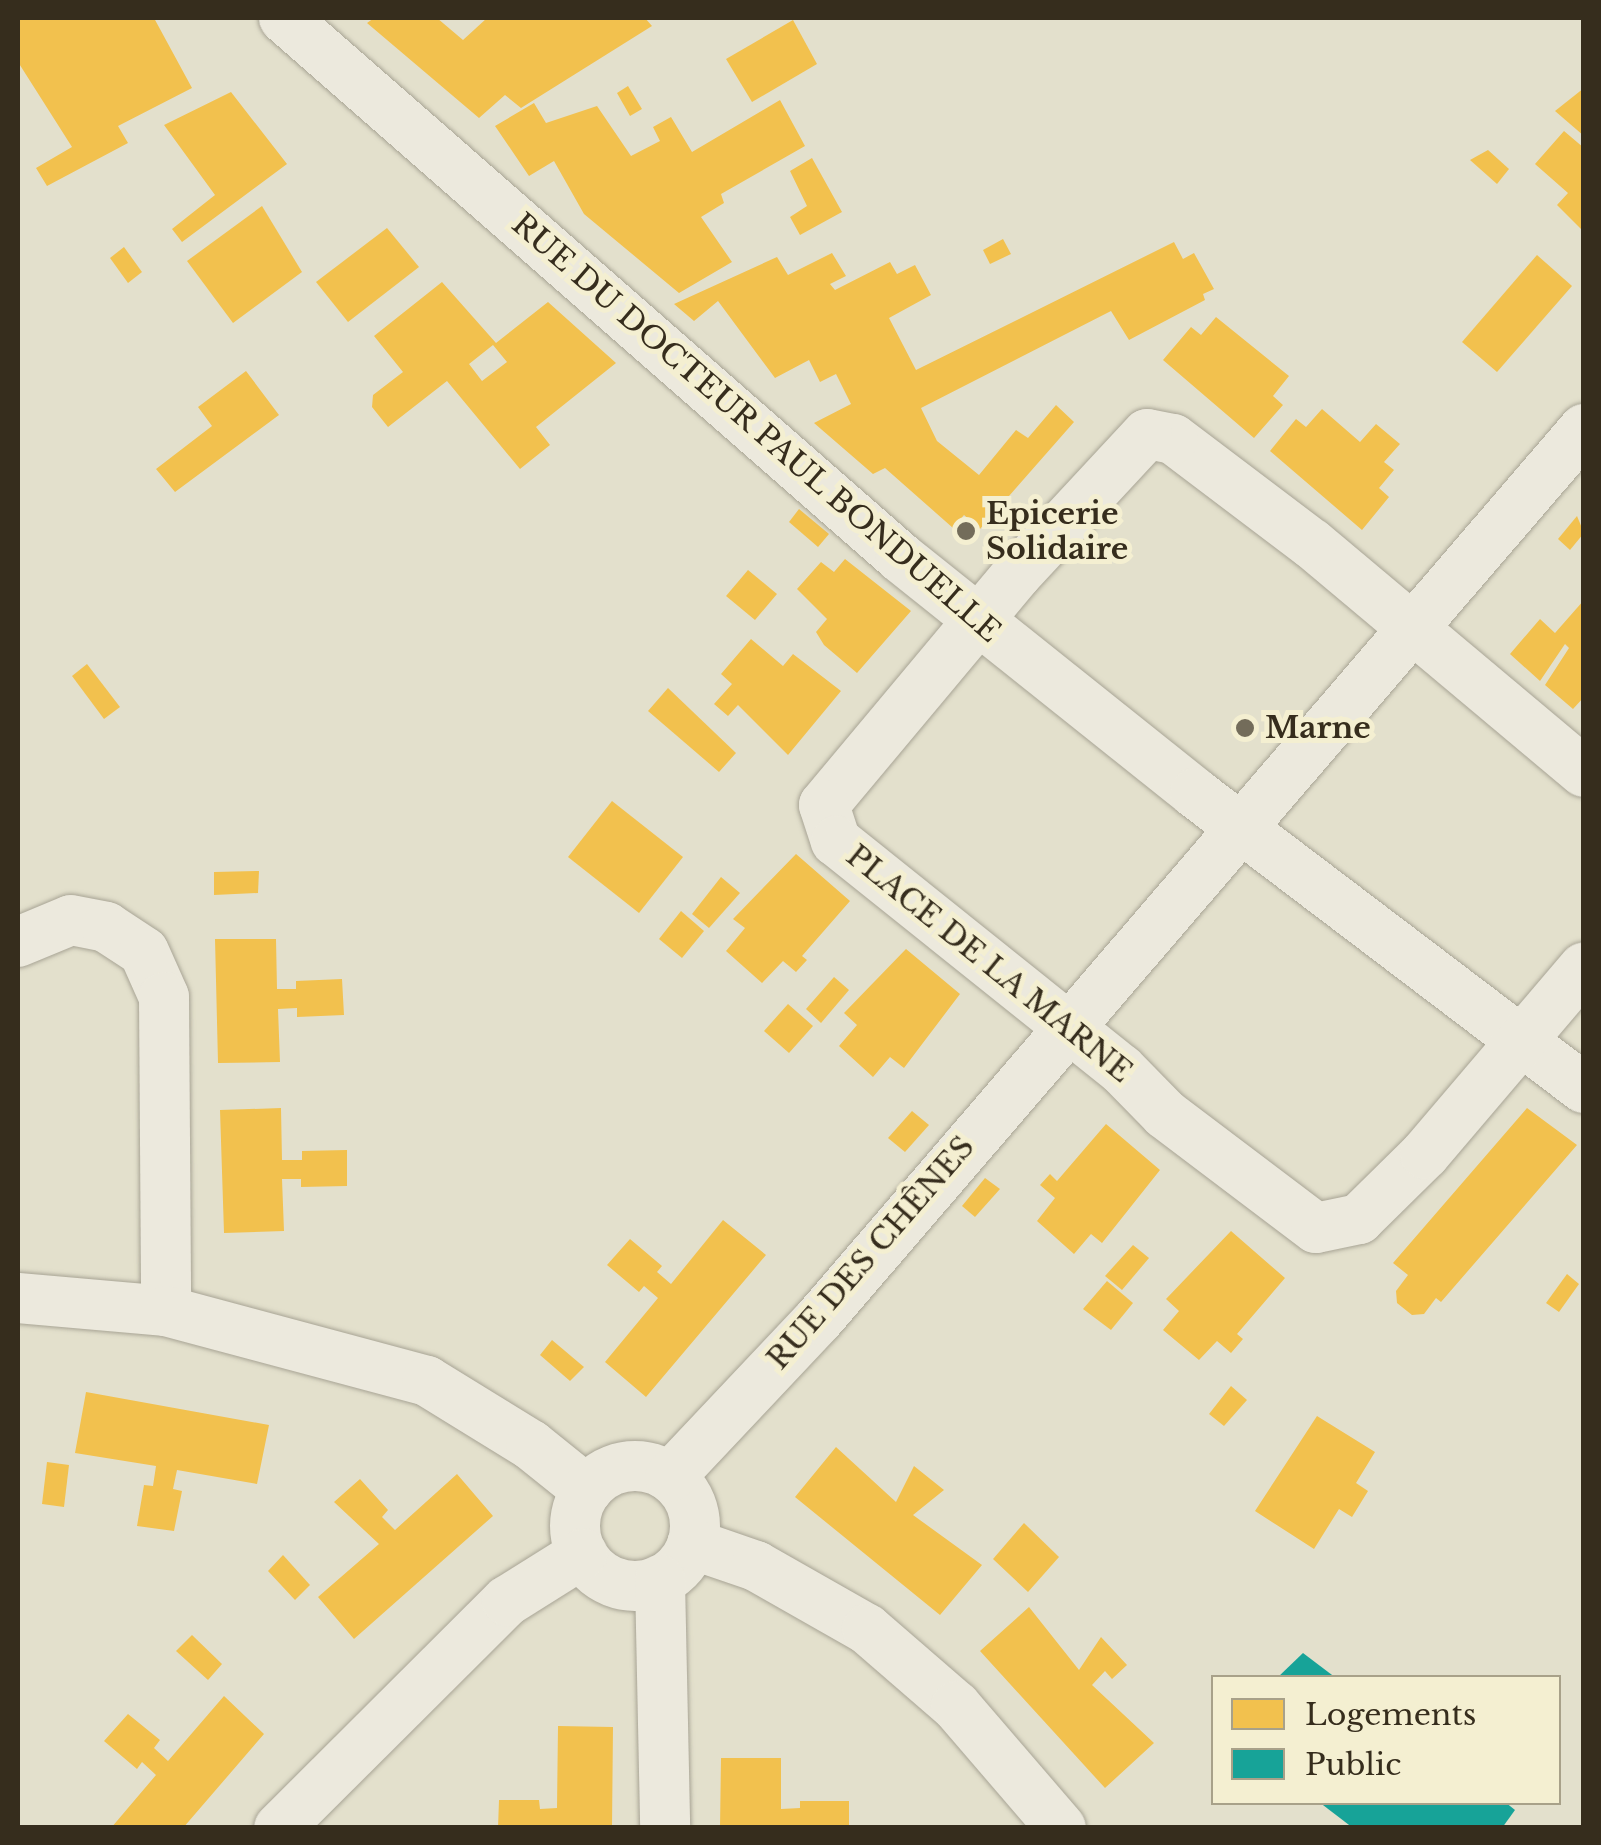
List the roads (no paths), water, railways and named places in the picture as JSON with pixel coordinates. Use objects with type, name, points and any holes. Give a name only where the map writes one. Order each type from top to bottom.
[{"type":"street","name":"RUE DU DOCTEUR PAUL BONDUELLE","points":[[284,18],[979,622],[1238,826],[1584,1088]]},
{"type":"street","name":"RUE DES CHÊNES","points":[[670,1476],[819,1319],[1238,826],[1584,429]]},
{"type":"street","name":"PLACE DE LA MARNE","points":[[1584,772],[1412,628],[1173,439],[1147,434],[979,622],[824,805],[836,841],[1067,1025],[1165,1114],[1316,1228],[1358,1219],[1584,967]]},
{"type":"street","points":[[18,942],[71,920],[106,927],[144,952],[164,998],[166,1311]]},
{"type":"street","points":[[18,1298],[166,1311],[427,1381],[531,1444],[587,1490]]},
{"type":"street","points":[[665,1828],[676,1562],[692,1507],[670,1476],[626,1466],[587,1490],[575,1522],[582,1554],[616,1583],[676,1562],[756,1566],[867,1630],[956,1706],[1061,1828]]},
{"type":"street","points":[[279,1828],[507,1601],[582,1554]]},
{"type":"place","name":"Epicerie Solidaire","points":[[966,531]]},
{"type":"place","name":"Marne","points":[[1245,728]]}]
